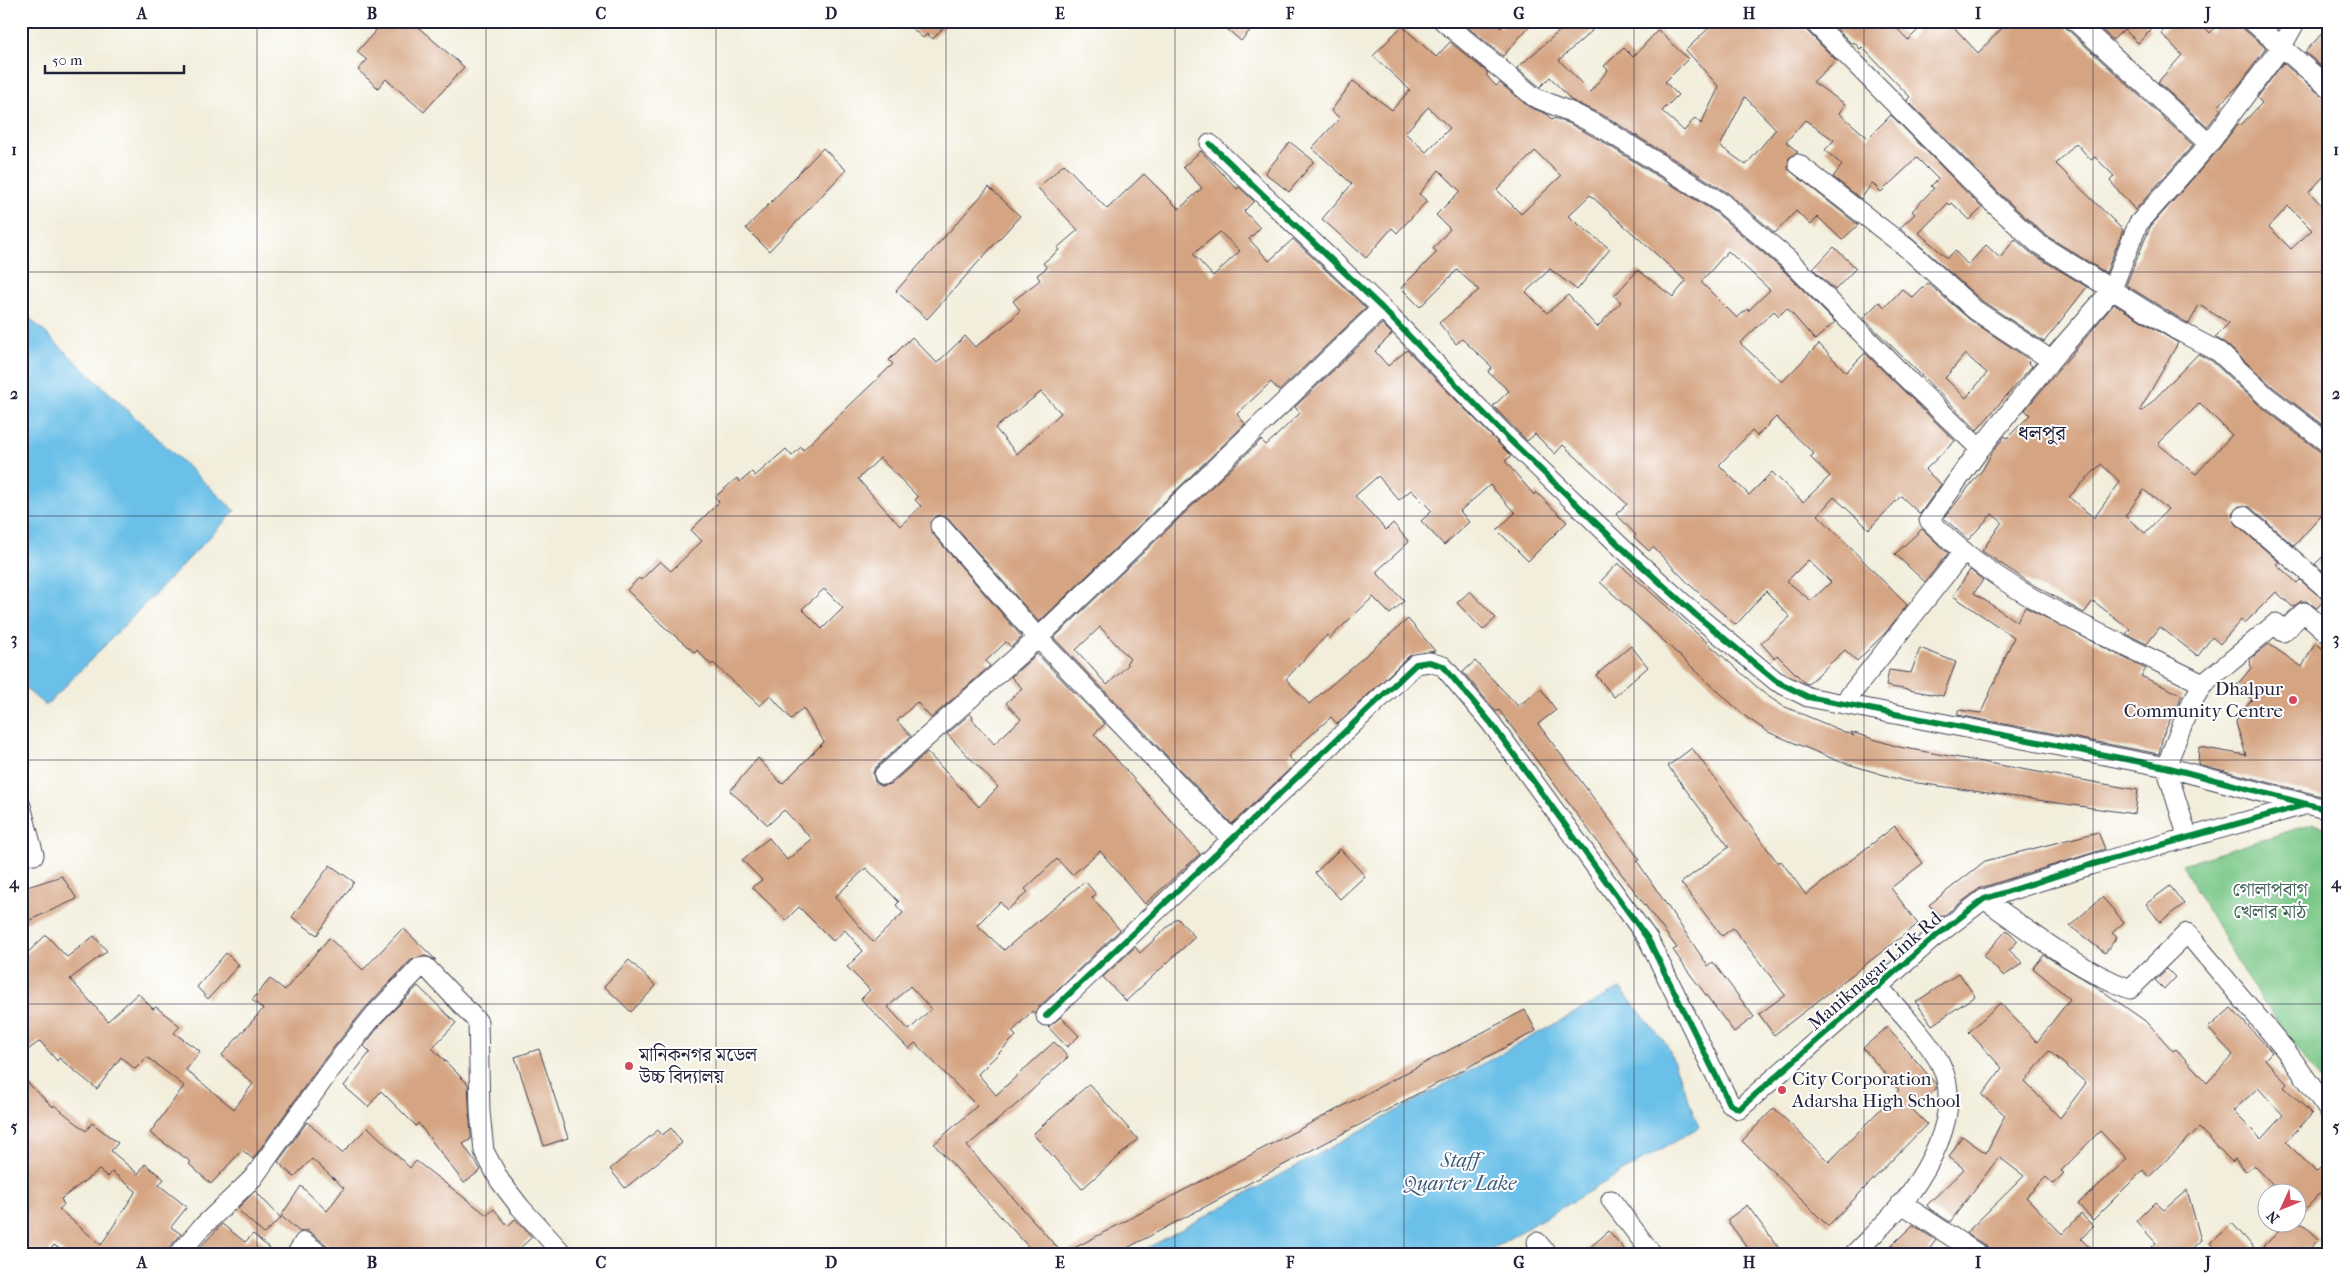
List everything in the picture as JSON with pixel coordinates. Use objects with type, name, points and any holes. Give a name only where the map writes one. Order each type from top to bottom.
[{"type":"street","points":[[1443,21],[1534,97],[1573,113],[1604,129],[1722,203],[1789,260],[1904,376],[1980,449]]},
{"type":"street","points":[[1813,21],[1993,203],[2037,243],[2111,291],[2175,329],[2219,352],[2266,396],[2329,444]]},
{"type":"street","points":[[2075,21],[2209,144]]},
{"type":"street","points":[[2252,21],[2329,88]]},
{"type":"street","points":[[2203,684],[2026,596],[1951,542],[1930,520],[1980,449],[2051,360],[2111,291],[2138,224],[2209,144],[2282,46],[2296,21]]},
{"type":"street","points":[[1210,144],[1382,308],[1510,440],[1696,615],[1776,681],[1808,697],[2166,767],[2304,805],[2329,810]]},
{"type":"street","points":[[1798,164],[1908,249],[1975,310],[2051,360]]},
{"type":"street","points":[[884,775],[1038,638],[1382,308]]},
{"type":"street","points":[[2243,516],[2329,591]]},
{"type":"street","points":[[940,526],[1038,638],[1232,840],[1046,1016]]},
{"type":"street","points":[[1843,704],[1964,551]]},
{"type":"street","points":[[2188,838],[2166,767],[2189,707],[2203,684],[2276,623],[2283,632],[2304,612],[2329,634]]},
{"type":"street","name":"Maniknagar Link Rd","points":[[1232,840],[1416,664],[1429,662],[1443,666],[1491,724],[1648,939],[1730,1104],[1739,1109],[1931,940],[1984,900],[2090,864],[2304,805]]},
{"type":"street","points":[[21,806],[34,855]]},
{"type":"street","points":[[1984,900],[2053,948],[2108,981],[2130,989],[2187,933],[2286,1052],[2329,1112]]},
{"type":"street","points":[[178,1255],[201,1228],[253,1178],[375,1014],[419,968],[426,967],[478,1022],[480,1112],[484,1151],[500,1181],[559,1254]]},
{"type":"street","name":"Maniknagar Link Rd","points":[[1853,1255],[1901,1204],[1929,1161],[1945,1127],[1948,1103],[1946,1084],[1941,1066],[1932,1051],[1879,987]]},
{"type":"street","points":[[1611,1200],[1653,1255]]},
{"type":"street","points":[[1901,1204],[1979,1255]]},
{"type":"street","points":[[296,1255],[304,1242],[321,1255]]},
{"type":"green space","name":"গোলাপবাগ খেলার মাঠ","points":[[2314,823],[2329,829],[2329,1093],[2246,977],[2182,865]]},
{"type":"water","points":[[21,310],[235,511],[46,706],[21,685]]},
{"type":"water","name":"Staff Quarter Lake","points":[[1620,988],[1667,1045],[1699,1127],[1481,1255],[1135,1255]]},
{"type":"building","points":[[384,21],[411,21],[464,67],[424,112],[386,79],[378,88],[358,70],[367,60],[357,52]]},
{"type":"building","points":[[904,21],[949,21],[933,39],[927,34],[923,38]]},
{"type":"building","points":[[1218,21],[1258,21],[1241,41]]},
{"type":"building","points":[[1469,21],[1493,21],[1501,28],[1508,21],[1534,21],[1503,56],[1465,25]]},
{"type":"building","points":[[1571,21],[1584,21],[1592,31],[1559,60],[1590,92],[1608,70],[1604,66],[1624,48],[1633,57],[1658,30],[1688,59],[1665,82],[1678,95],[1662,111],[1684,131],[1695,118],[1701,124],[1719,87],[1686,50],[1716,21],[1802,21],[1805,29],[1836,60],[1813,82],[1845,104],[1839,113],[1868,138],[1891,115],[1982,208],[1970,220],[1952,203],[1950,205],[1948,203],[1919,233],[1947,258],[1955,251],[1968,265],[1986,245],[2000,258],[2015,239],[2031,253],[2087,287],[2044,342],[1982,301],[1900,228],[1915,214],[1912,211],[1934,188],[1931,186],[1938,179],[1917,158],[1881,192],[1872,183],[1861,199],[1833,177],[1842,165],[1825,150],[1834,140],[1805,120],[1786,142],[1798,152],[1789,158],[1788,169],[1858,225],[1842,240],[1818,217],[1811,225],[1796,211],[1775,233],[1728,193],[1610,119],[1571,100],[1550,77],[1540,87],[1517,68]],"holes":[[[1745,97],[1776,129],[1746,165],[1720,146]]]},
{"type":"building","points":[[1829,21],[1890,21],[1908,40],[1927,21],[1948,21],[1978,53],[2009,21],[2064,21],[2067,29],[2193,145],[2135,210],[2110,181],[2114,176],[2095,157],[2091,160],[2076,143],[2056,164],[2123,230],[2106,273],[2044,234],[2001,195],[1907,100],[1910,97],[1862,47],[1860,49],[1854,42],[1852,44]]},
{"type":"building","points":[[2092,21],[2143,21],[2151,30],[2138,43],[2124,29],[2113,40]]},
{"type":"building","points":[[2173,21],[2199,21],[2210,33],[2221,21],[2234,21],[2266,48],[2239,85],[2218,106],[2221,109],[2207,127],[2158,82],[2182,55],[2161,33]]},
{"type":"building","points":[[1402,26],[1436,57],[1450,42],[1488,73],[1486,75],[1496,86],[1500,83],[1529,107],[1547,114],[1552,120],[1554,118],[1568,123],[1598,139],[1715,212],[1781,268],[1835,322],[1815,340],[1787,308],[1779,316],[1774,311],[1740,343],[1782,382],[1819,344],[1846,372],[1865,353],[1955,441],[1925,470],[1941,484],[1920,514],[1901,496],[1869,529],[1834,497],[1818,515],[1907,605],[1886,632],[1857,661],[1845,650],[1808,684],[1805,683],[1777,655],[1774,658],[1761,643],[1790,617],[1766,591],[1736,625],[1691,586],[1653,547],[1649,551],[1634,537],[1636,535],[1616,514],[1627,504],[1563,445],[1555,454],[1535,434],[1527,441],[1493,406],[1509,391],[1488,372],[1492,367],[1462,339],[1456,344],[1439,323],[1479,290],[1457,270],[1420,307],[1401,288],[1437,252],[1433,249],[1450,229],[1436,215],[1460,191],[1439,170],[1419,194],[1427,201],[1397,233],[1392,228],[1366,258],[1322,219],[1352,184],[1312,148],[1340,118],[1331,111],[1353,81],[1392,110],[1410,90],[1373,56]],"holes":[[[1428,107],[1450,128],[1426,152],[1405,133]],[[1535,151],[1561,176],[1521,214],[1497,190]],[[1590,195],[1686,281],[1673,297],[1638,270],[1614,296],[1621,302],[1597,327],[1568,295],[1547,313],[1526,292],[1550,269],[1577,290],[1610,249],[1568,216]],[[1728,251],[1770,290],[1748,311],[1747,309],[1737,318],[1701,282]],[[1776,417],[1814,454],[1810,457],[1830,476],[1803,502],[1772,472],[1749,495],[1719,465],[1752,431],[1757,436]],[[1808,560],[1831,582],[1811,601],[1787,581]]]},
{"type":"building","points":[[2329,26],[2329,73],[2305,52]]},
{"type":"building","points":[[2283,63],[2322,96],[2329,99],[2329,171],[2309,192],[2329,213],[2329,430],[2273,387],[2226,344],[2215,337],[2229,323],[2199,305],[2189,324],[2126,285],[2150,227],[2217,151],[2238,124],[2240,126],[2262,103],[2257,98]],"holes":[[[2288,206],[2312,230],[2291,249],[2269,227]]]},
{"type":"building","points":[[1290,142],[1314,161],[1289,192],[1265,173]]},
{"type":"building","points":[[823,148],[846,170],[769,251],[746,228]]},
{"type":"building","points":[[1201,151],[1237,189],[1239,187],[1254,201],[1244,211],[1260,228],[1249,239],[1269,261],[1293,239],[1366,308],[1279,391],[1271,382],[1237,414],[1245,424],[1039,622],[948,519],[938,515],[930,522],[932,533],[1022,637],[1011,647],[1006,642],[986,661],[990,666],[931,718],[917,702],[897,721],[911,736],[876,767],[873,772],[875,782],[881,786],[891,784],[927,752],[979,807],[998,787],[947,734],[970,714],[973,717],[972,719],[994,744],[1021,719],[1006,703],[1022,688],[1011,677],[1037,654],[1105,724],[1094,734],[1200,854],[1145,904],[1100,851],[1072,875],[1057,859],[1025,889],[1028,892],[1007,910],[1000,902],[977,925],[1004,950],[1085,881],[1096,894],[1092,898],[1120,930],[1038,1008],[1035,1014],[1032,1011],[1012,1032],[1016,1036],[978,1074],[996,1095],[1054,1042],[1068,1057],[967,1146],[1063,1254],[1525,1010],[1536,1031],[1114,1255],[1036,1255],[934,1144],[977,1106],[915,1043],[909,1049],[861,999],[870,990],[847,967],[863,951],[845,930],[833,941],[799,907],[786,920],[752,887],[762,880],[742,860],[769,838],[787,860],[812,839],[784,810],[768,825],[730,791],[758,758],[782,784],[824,742],[803,708],[791,719],[770,695],[760,706],[713,663],[711,665],[697,650],[695,653],[661,624],[627,590],[639,578],[641,580],[660,561],[671,571],[702,541],[691,530],[719,502],[715,497],[737,478],[740,482],[752,472],[755,476],[786,449],[792,456],[801,447],[803,450],[893,364],[889,360],[912,337],[937,363],[965,336],[975,347],[1010,321],[1020,310],[1013,301],[1040,280],[1037,275],[1047,268],[1043,263],[1059,250],[1057,248],[1078,230],[1038,188],[1064,164],[1107,209],[1144,174],[1179,209],[1202,188],[1183,167]],"holes":[[[1220,232],[1240,251],[1213,276],[1193,254]],[[1041,392],[1061,413],[1017,454],[995,428]],[[880,458],[918,497],[915,500],[921,506],[900,526],[858,479]],[[824,589],[843,608],[822,629],[802,609]],[[866,868],[899,902],[896,905],[903,913],[873,942],[835,897]],[[910,986],[931,1009],[909,1030],[888,1007]]]},
{"type":"building","points":[[989,187],[1020,216],[927,319],[896,291]]},
{"type":"building","points":[[1834,247],[1856,268],[1835,290],[1813,269]]},
{"type":"building","points":[[1928,283],[1969,319],[2030,360],[2028,362],[2032,366],[1977,430],[1863,318],[1879,302],[1885,307],[1902,289],[1913,298]],"holes":[[[1965,354],[1987,373],[1966,398],[1945,378]]]},
{"type":"building","points":[[2114,304],[2178,343],[2140,410],[2143,411],[2198,354],[2212,361],[2259,405],[2322,453],[2329,455],[2329,507],[2294,546],[2250,507],[2239,506],[2232,514],[2236,524],[2279,562],[2276,564],[2297,583],[2300,580],[2324,600],[2317,608],[2306,601],[2301,601],[2293,607],[2276,592],[2245,623],[2241,620],[2220,644],[2212,637],[2198,656],[2160,627],[2147,644],[2126,634],[2130,629],[2093,601],[2084,613],[2030,583],[1982,551],[2002,522],[1992,514],[1968,540],[1944,518],[1983,469],[1993,451],[2005,436],[2007,438],[2030,415],[2025,410]],"holes":[[[2200,403],[2232,435],[2196,474],[2158,444]],[[2101,464],[2120,482],[2094,518],[2069,497]],[[2144,490],[2168,509],[2145,533],[2125,516]]]},
{"type":"building","points":[[1382,324],[1392,334],[1375,351],[1388,366],[1407,350],[1511,456],[1505,461],[1534,495],[1536,492],[1567,522],[1528,561],[1497,530],[1515,513],[1490,485],[1460,511],[1469,522],[1444,545],[1421,521],[1432,511],[1411,490],[1399,500],[1378,476],[1355,496],[1386,530],[1393,523],[1409,542],[1376,572],[1404,601],[1390,614],[1373,597],[1330,638],[1327,635],[1286,679],[1309,704],[1408,619],[1435,651],[1409,656],[1337,724],[1331,717],[1288,756],[1295,764],[1232,824],[1054,638],[1261,440],[1266,445],[1274,438],[1300,413],[1295,407]],"holes":[[[1100,627],[1130,659],[1126,663],[1128,665],[1107,685],[1076,650]]]},
{"type":"building","points":[[1922,529],[1948,553],[1925,582],[1895,554]]},
{"type":"building","points":[[2329,551],[2329,576],[2315,564]]},
{"type":"building","points":[[1618,563],[1766,695],[1783,706],[1854,736],[1851,732],[1899,747],[2138,790],[2135,814],[1904,781],[1838,761],[1768,732],[1746,717],[1600,582]]},
{"type":"building","points":[[1970,570],[1983,580],[1974,593],[2017,622],[2025,607],[2146,669],[2141,676],[2182,695],[2163,735],[2159,754],[1958,715],[1958,710],[1981,713],[2014,637],[1953,596]]},
{"type":"building","points":[[1470,591],[1496,618],[1483,630],[1457,603]]},
{"type":"building","name":"Dhalpur Community Centre","points":[[2315,643],[2329,653],[2329,798],[2198,764],[2199,747],[2246,755],[2236,723],[2239,712],[2252,700],[2237,685],[2251,668],[2250,659],[2269,644],[2302,667]]},
{"type":"building","points":[[1631,646],[1648,667],[1614,697],[1596,675]]},
{"type":"building","points":[[1920,648],[1956,662],[1943,696],[1886,686],[1889,670],[1911,673]]},
{"type":"building","points":[[1475,661],[1518,706],[1541,689],[1556,710],[1538,724],[1640,860],[1637,861],[1708,966],[1713,962],[1754,1017],[1734,1032],[1673,950],[1677,948],[1499,710],[1497,712],[1463,672]]},
{"type":"building","points":[[1692,748],[1778,863],[1781,861],[1806,895],[1895,826],[1923,863],[1891,888],[1918,924],[1774,1035],[1759,1014],[1785,995],[1733,928],[1722,936],[1681,883],[1729,847],[1668,766]]},
{"type":"building","points":[[2098,832],[2105,849],[1980,888],[1942,917],[1929,905],[1985,861]]},
{"type":"building","points":[[1340,849],[1365,876],[1340,899],[1315,873]]},
{"type":"building","points":[[330,865],[354,882],[317,935],[292,917]]},
{"type":"building","points":[[62,876],[77,899],[21,924],[21,889]]},
{"type":"building","points":[[2170,886],[2184,904],[2160,922],[2146,904]]},
{"type":"building","points":[[2102,897],[2124,922],[2112,933],[2117,937],[2105,953],[2070,926]]},
{"type":"building","points":[[1177,918],[1195,937],[1126,1001],[1103,977],[1135,947],[1140,953]]},
{"type":"building","points":[[403,928],[436,960],[425,956],[411,960],[366,1007],[322,1062],[253,1159],[242,1150],[211,1184],[189,1164],[191,1162],[150,1133],[184,1086],[147,1057],[135,1069],[121,1057],[97,1089],[59,1058],[57,1061],[40,1041],[21,1055],[21,959],[46,935],[67,957],[94,936],[107,951],[70,979],[108,1021],[138,993],[153,1009],[156,1007],[180,1026],[174,1033],[200,1051],[186,1070],[234,1109],[253,1084],[222,1055],[263,1009],[252,1000],[270,979],[285,990],[329,938],[363,970]]},
{"type":"building","points":[[2007,930],[2018,941],[2009,950],[2023,963],[2004,976],[1983,956]]},
{"type":"building","points":[[226,953],[239,965],[208,999],[197,987]]},
{"type":"building","points":[[2044,955],[2097,987],[2148,1023],[2173,1051],[2176,1049],[2207,1083],[2233,1055],[2208,1028],[2231,1008],[2272,1052],[2265,1059],[2287,1084],[2284,1087],[2312,1114],[2286,1142],[2316,1172],[2329,1160],[2329,1184],[2308,1206],[2308,1184],[2272,1184],[2254,1165],[2246,1172],[2235,1159],[2232,1162],[2199,1128],[2149,1177],[2143,1170],[2093,1220],[2078,1204],[2127,1159],[2100,1131],[2061,1171],[2064,1173],[2053,1184],[2046,1177],[2026,1197],[2062,1234],[2081,1214],[2093,1226],[2081,1239],[2097,1255],[1990,1255],[1986,1246],[1966,1233],[2024,1176],[1999,1157],[1950,1222],[1927,1205],[1964,1169],[1949,1157],[1962,1136],[1986,1153],[2005,1115],[1982,1095],[2002,1068],[1969,1032],[2000,1003],[2037,1042],[2070,999],[2033,968]],"holes":[[[2049,1051],[2086,1083],[2060,1118],[2025,1082]],[[2258,1088],[2283,1115],[2261,1139],[2233,1111]]]},
{"type":"building","points":[[629,960],[656,986],[631,1012],[604,986]]},
{"type":"building","points":[[2167,969],[2175,977],[2164,989],[2155,980]]},
{"type":"building","points":[[1959,973],[1975,996],[1932,1025],[1916,1002]]},
{"type":"building","points":[[418,986],[456,1023],[432,1048],[468,1084],[471,1139],[463,1144],[481,1170],[464,1183],[418,1123],[416,1126],[381,1091],[368,1107],[344,1086],[370,1052],[364,1046],[383,1021]]},
{"type":"building","points":[[1061,1017],[1079,1036],[1067,1047],[1048,1027]]},
{"type":"building","points":[[1887,1027],[1936,1084],[1936,1089],[1912,1109],[1927,1124],[1828,1226],[1742,1141],[1774,1108],[1829,1162],[1899,1090],[1863,1048]]},
{"type":"building","points":[[539,1049],[568,1138],[544,1146],[515,1057]]},
{"type":"building","points":[[21,1076],[53,1107],[54,1105],[86,1131],[92,1123],[118,1143],[111,1151],[138,1174],[145,1164],[164,1179],[159,1185],[187,1207],[171,1227],[181,1234],[169,1248],[167,1255],[68,1255],[54,1245],[46,1255],[21,1255]],"holes":[[[99,1170],[108,1177],[112,1172],[136,1191],[101,1245],[59,1209],[64,1205],[61,1199]]]},
{"type":"building","points":[[1089,1084],[1138,1139],[1082,1189],[1033,1134]]},
{"type":"building","points":[[307,1122],[342,1153],[368,1127],[410,1168],[416,1161],[487,1215],[494,1209],[508,1226],[515,1219],[532,1237],[513,1255],[333,1255],[328,1246],[307,1230],[300,1232],[281,1216],[301,1186],[327,1211],[344,1188],[312,1159],[294,1177],[278,1162]]},
{"type":"building","points":[[671,1128],[682,1143],[625,1188],[610,1169],[658,1130],[662,1135]]},
{"type":"building","points":[[2187,1190],[2201,1240],[2185,1255],[2144,1255],[2156,1243],[2136,1221],[2155,1202],[2164,1210]]},
{"type":"building","points":[[255,1191],[281,1218],[264,1234],[237,1209]]},
{"type":"building","points":[[1747,1205],[1784,1255],[1753,1255],[1727,1220]]},
{"type":"building","points":[[2232,1223],[2258,1252],[2276,1234],[2308,1234],[2308,1229],[2319,1239],[2304,1255],[2220,1255],[2210,1243]]},
{"type":"building","points":[[222,1224],[245,1242],[253,1234],[277,1255],[193,1255]]},
{"type":"building","points":[[1913,1225],[1936,1240],[1925,1255],[1881,1255]]},
{"type":"building","points":[[1609,1231],[1629,1255],[1581,1255]]},
{"type":"cycle path","points":[[1210,144],[1382,308],[1510,440],[1621,547],[1696,615],[1776,681],[1808,697],[2166,767],[2329,810]]},
{"type":"cycle path","points":[[1046,1016],[1416,664],[1429,662],[1443,666],[1491,723],[1648,939],[1730,1104],[1739,1109],[1931,940],[1984,899],[2090,865],[2304,805]]},
{"type":"place","name":"Dhalpur Community Centre","points":[[2293,700]]},
{"type":"place","name":"মানিকনগর মডেল উচ্চ বিদ্যালয়","points":[[629,1066]]},
{"type":"place","name":"City Corporation Adarsha High School","points":[[1782,1090]]},
{"type":"district","name":"ধলপুর","points":[[2042,433]]}]
